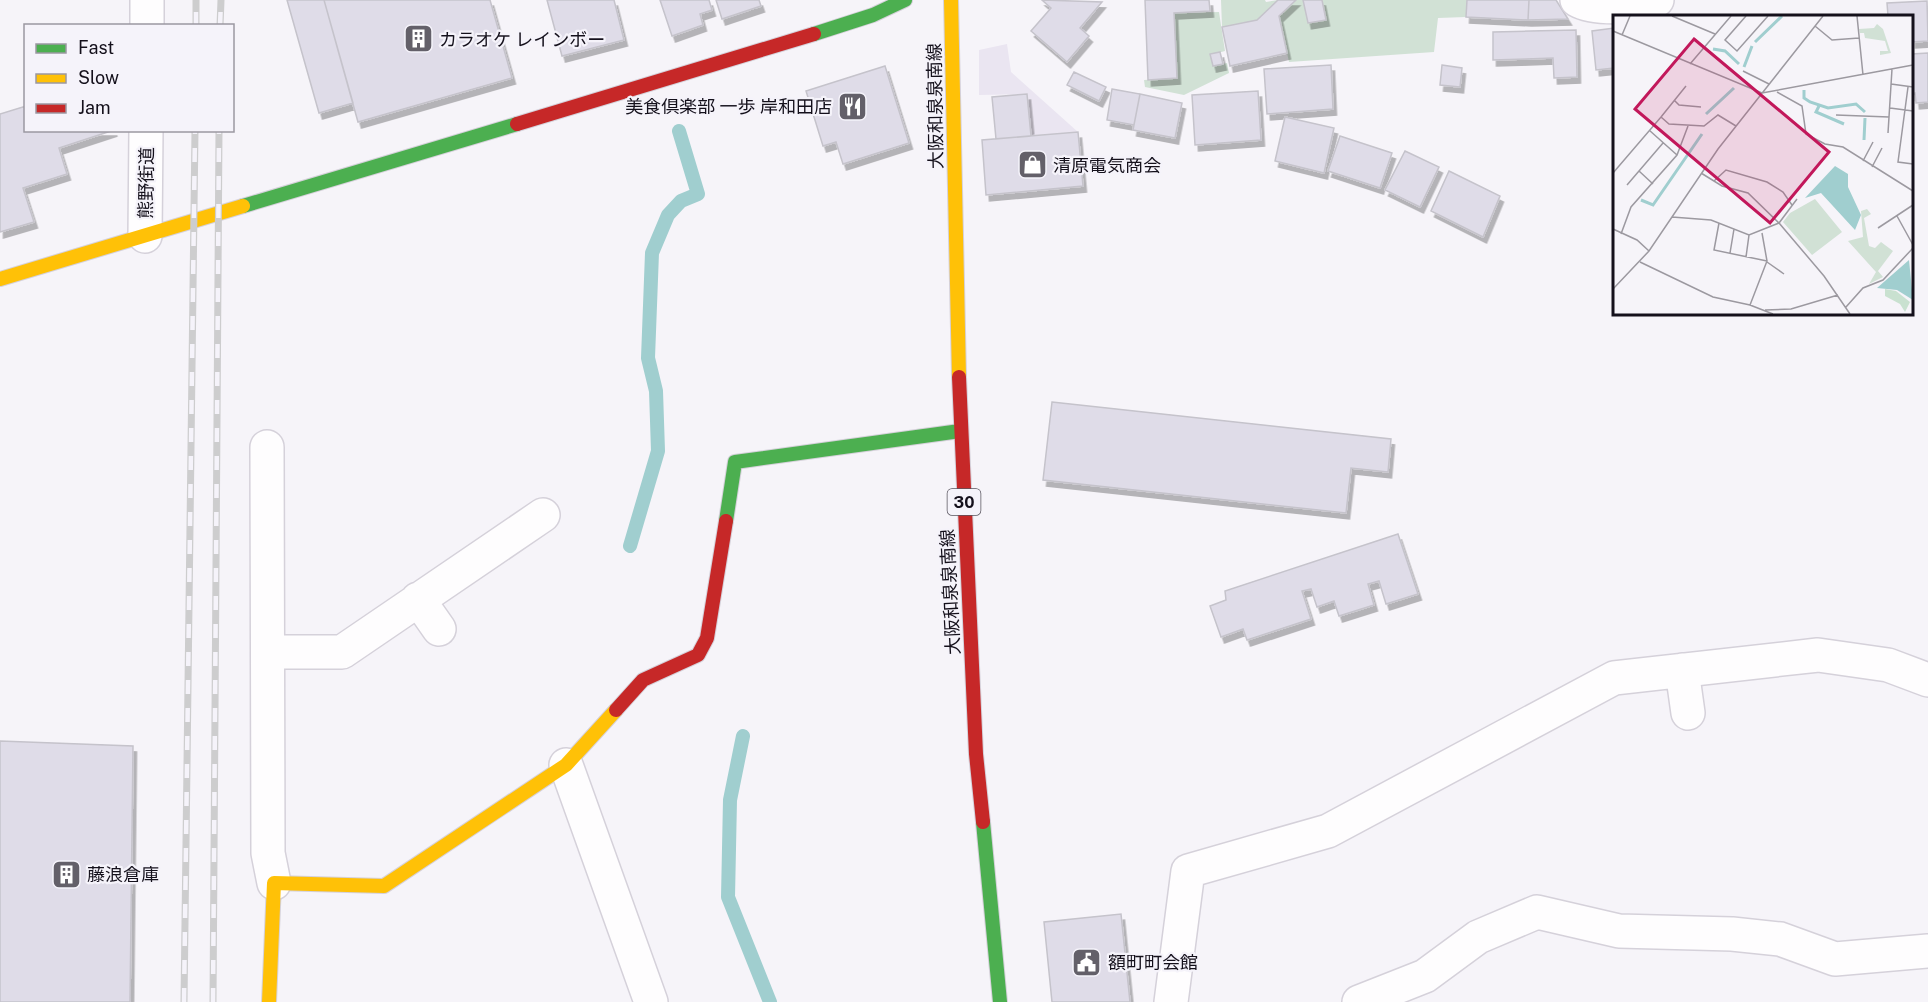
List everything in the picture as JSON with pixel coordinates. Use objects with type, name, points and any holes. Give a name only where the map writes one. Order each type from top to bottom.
[{"type":"street","points":[[147,0],[147,24]]},
{"type":"street","points":[[0,279],[769,48],[873,15],[905,0]]},
{"type":"street","name":"大阪和泉泉南線","points":[[951,0],[960,431],[976,754],[1000,1002]]},
{"type":"street","points":[[1577,0],[1591,5],[1609,7],[1657,0]]},
{"type":"street","name":"熊野街道","points":[[145,236],[146,132]]},
{"type":"street","points":[[274,883],[384,886],[566,765],[643,680],[699,655],[707,638],[735,462],[960,431]]},
{"type":"street","points":[[267,447],[279,508],[268,652],[268,853],[274,883],[269,1002]]},
{"type":"street","points":[[268,652],[342,652],[543,516]]},
{"type":"street","points":[[418,599],[439,629]]},
{"type":"street","points":[[1171,1002],[1188,871],[1328,831],[1614,678],[1818,655],[1888,665],[1928,680]]},
{"type":"street","points":[[1682,670],[1688,713]]},
{"type":"street","points":[[566,765],[651,1002]]},
{"type":"street","points":[[1359,1002],[1425,976],[1478,937],[1537,912],[1619,931],[1732,934],[1779,939],[1835,959],[1928,951]]},
{"type":"shaded area","points":[[1007,44],[1011,72],[1078,132],[1031,136],[1027,94],[979,95],[979,50]]},
{"type":"green space","points":[[1221,0],[1265,0],[1266,2],[1278,0],[1257,20],[1222,27]]},
{"type":"green space","points":[[1296,0],[1303,0],[1308,23],[1326,19],[1322,0],[1467,0],[1466,17],[1438,18],[1434,52],[1289,62],[1279,16]]},
{"type":"green space","points":[[1219,12],[1225,51],[1210,55],[1213,66],[1227,63],[1229,73],[1184,95],[1145,87],[1144,80],[1177,78],[1174,13]]},
{"type":"building","points":[[287,0],[324,0],[353,103],[319,113]]},
{"type":"building","name":"カラオケ レインボー","points":[[324,0],[490,0],[512,78],[358,122]]},
{"type":"building","points":[[547,0],[614,0],[624,40],[562,56]]},
{"type":"building","points":[[660,0],[709,0],[712,10],[700,14],[703,25],[672,36]]},
{"type":"building","points":[[716,0],[759,0],[761,6],[722,19]]},
{"type":"building","points":[[1042,0],[1102,2],[1080,28],[1089,36],[1067,62],[1031,31],[1051,8]]},
{"type":"building","points":[[1145,0],[1209,0],[1210,11],[1174,13],[1177,78],[1148,80]]},
{"type":"building","points":[[1278,0],[1296,0],[1279,16],[1287,53],[1230,66],[1222,27],[1257,20]]},
{"type":"building","points":[[1303,0],[1322,0],[1326,20],[1308,23]]},
{"type":"building","points":[[1467,0],[1529,0],[1528,20],[1466,17]]},
{"type":"building","points":[[1529,0],[1556,0],[1568,19],[1528,20]]},
{"type":"building","points":[[1927,1],[1928,41],[1913,42],[1913,15],[1888,15],[1887,3]]},
{"type":"building","points":[[1613,28],[1613,68],[1596,70],[1592,31]]},
{"type":"building","points":[[1576,30],[1577,77],[1554,78],[1553,58],[1493,60],[1493,32]]},
{"type":"building","points":[[1220,52],[1223,64],[1213,66],[1210,54]]},
{"type":"building","points":[[1928,53],[1928,102],[1916,103],[1915,93],[1913,94],[1913,54]]},
{"type":"building","points":[[1331,65],[1333,109],[1267,114],[1264,69]]},
{"type":"building","points":[[1442,65],[1462,68],[1460,87],[1440,85]]},
{"type":"building","points":[[885,66],[909,143],[843,164],[836,142],[823,146],[806,91]]},
{"type":"building","points":[[1074,72],[1106,87],[1099,101],[1067,85]]},
{"type":"building","points":[[1112,89],[1140,94],[1134,125],[1107,120]]},
{"type":"building","points":[[1258,91],[1261,140],[1195,145],[1192,95]]},
{"type":"building","points":[[1027,94],[1031,136],[996,139],[992,97]]},
{"type":"building","points":[[1140,94],[1182,103],[1175,138],[1133,130]]},
{"type":"building","points":[[24,107],[24,132],[108,132],[59,148],[67,174],[23,188],[34,222],[0,232],[0,114]]},
{"type":"building","points":[[1285,117],[1334,128],[1324,173],[1275,161]]},
{"type":"building","points":[[1078,132],[1083,186],[986,195],[982,140]]},
{"type":"building","points":[[1340,136],[1392,153],[1380,188],[1328,171]]},
{"type":"building","points":[[1405,151],[1439,167],[1420,207],[1385,190]]},
{"type":"building","points":[[1449,171],[1500,196],[1483,237],[1431,211]]},
{"type":"building","points":[[1052,402],[1391,439],[1388,472],[1351,468],[1346,513],[1043,480]]},
{"type":"building","points":[[1398,534],[1418,594],[1386,604],[1379,581],[1368,584],[1374,605],[1339,616],[1334,601],[1317,607],[1311,589],[1302,591],[1311,619],[1247,640],[1243,629],[1221,637],[1210,606],[1226,600],[1225,591]]},
{"type":"building","name":"藤浪倉庫","points":[[0,741],[133,746],[130,1002],[0,1002]]},
{"type":"building","name":"額町町会館","points":[[1121,914],[1130,1002],[1052,1002],[1044,922]]},
{"type":"waterway","points":[[630,546],[658,451],[656,391],[648,358],[652,253],[668,215],[681,201],[698,194],[679,131]]},
{"type":"waterway","points":[[743,736],[730,800],[728,897],[770,1002]]},
{"type":"railway","points":[[196,0],[196,24]]},
{"type":"railway","points":[[220,24],[221,0]]},
{"type":"railway","points":[[184,1002],[195,132]]},
{"type":"railway","points":[[213,1002],[219,132]]},
{"type":"traffic: fast","points":[[814,34],[873,15],[905,0]]},
{"type":"traffic: fast","points":[[243,206],[517,124]]},
{"type":"traffic: fast","points":[[726,521],[735,462],[960,431]]},
{"type":"traffic: fast","points":[[983,822],[1000,1002]]},
{"type":"traffic: slow","points":[[951,0],[959,377]]},
{"type":"traffic: slow","points":[[0,279],[243,206]]},
{"type":"traffic: slow","points":[[269,1002],[274,883],[384,886],[566,765],[616,710]]},
{"type":"traffic: jam","points":[[517,124],[814,34]]},
{"type":"traffic: jam","points":[[959,377],[976,754],[983,822]]},
{"type":"traffic: jam","points":[[616,710],[643,680],[698,655],[707,638],[726,521]]},
{"type":"place","name":"カラオケ レインボー","points":[[418,39]]},
{"type":"place","name":"美食倶楽部 一歩 岸和田店","points":[[853,106]]},
{"type":"place","name":"清原電気商会","points":[[1032,165]]},
{"type":"place","name":"藤浪倉庫","points":[[66,874]]},
{"type":"place","name":"額町町会館","points":[[1087,962]]}]
